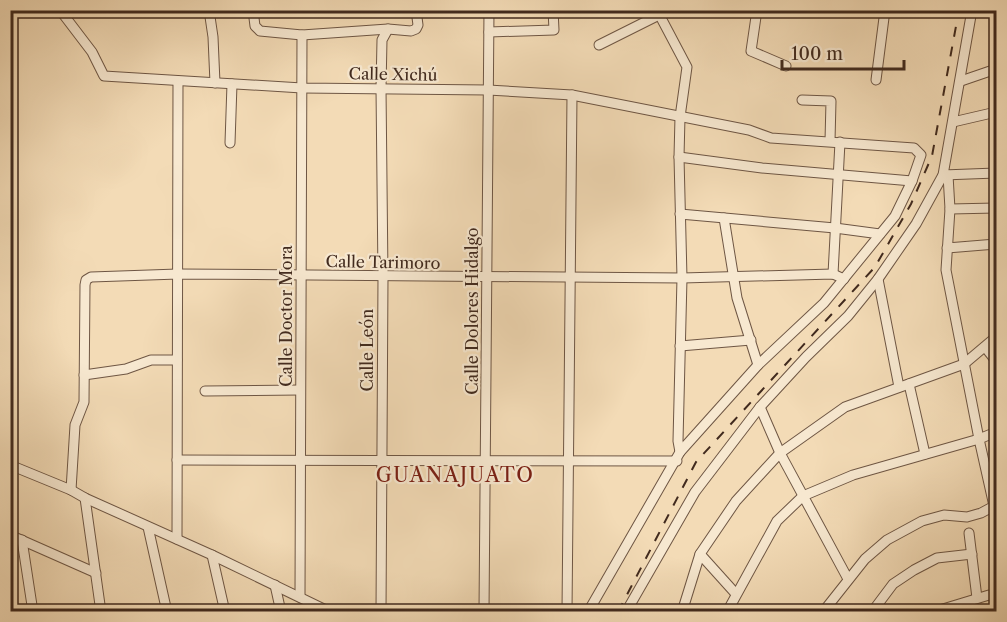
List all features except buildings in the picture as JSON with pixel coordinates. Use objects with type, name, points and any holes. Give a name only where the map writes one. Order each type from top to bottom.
[{"type":"street","name":"Calle Xichú","points":[[60,10],[92,52],[104,76],[302,88],[488,90],[572,95],[749,130],[771,138],[914,148],[921,155],[912,182]]},
{"type":"street","points":[[209,10],[215,83]]},
{"type":"street","points":[[253,10],[255,26],[260,31],[302,35],[388,29],[411,31],[418,25],[416,10]]},
{"type":"street","name":"Calle Dolores Hidalgo","points":[[484,612],[489,10]]},
{"type":"street","points":[[489,32],[554,30],[553,10]]},
{"type":"street","points":[[757,10],[751,51],[786,66]]},
{"type":"street","points":[[876,80],[885,10]]},
{"type":"street","points":[[823,612],[865,559],[887,540],[922,521],[944,515],[967,517],[995,506],[979,439],[946,270],[950,208],[945,175],[972,10]]},
{"type":"street","points":[[599,45],[664,12],[687,67],[680,117],[679,157],[682,278],[678,457]]},
{"type":"street","name":"Calle León","points":[[381,612],[383,277],[381,88],[382,40],[388,29]]},
{"type":"street","name":"Calle Doctor Mora","points":[[300,597],[302,35]]},
{"type":"street","points":[[961,81],[996,69]]},
{"type":"street","points":[[177,539],[178,81]]},
{"type":"street","points":[[230,143],[232,84]]},
{"type":"street","points":[[567,612],[572,95]]},
{"type":"street","points":[[802,100],[831,101],[838,174],[833,274],[844,279]]},
{"type":"street","points":[[953,122],[996,112]]},
{"type":"street","points":[[588,612],[652,498],[678,457],[758,365],[824,303],[895,216],[912,182],[762,168],[679,157]]},
{"type":"street","points":[[945,175],[996,173]]},
{"type":"street","points":[[626,612],[695,492],[760,407],[848,316],[878,279],[916,224],[945,175]]},
{"type":"street","points":[[950,208],[996,208]]},
{"type":"street","points":[[680,214],[880,234]]},
{"type":"street","points":[[724,218],[737,298],[758,365]]},
{"type":"street","points":[[947,248],[996,244]]},
{"type":"street","name":"Calle Tarimoro","points":[[84,375],[86,280],[91,277],[178,274],[682,278],[833,274]]},
{"type":"street","points":[[878,279],[904,385],[925,454]]},
{"type":"street","points":[[682,612],[700,554],[736,501],[780,453],[845,407],[964,364],[996,337]]},
{"type":"street","points":[[680,346],[751,340]]},
{"type":"street","points":[[985,347],[996,361]]},
{"type":"street","points":[[71,490],[75,425],[84,402],[84,375],[126,369],[151,360],[177,360]]},
{"type":"street","points":[[205,391],[300,390]]},
{"type":"street","points":[[760,407],[780,453],[848,579]]},
{"type":"street","points":[[727,612],[777,521],[803,496],[853,475],[979,439],[996,432]]},
{"type":"street","points":[[177,460],[568,461],[678,457]]},
{"type":"street","points":[[10,465],[71,490],[330,612]]},
{"type":"street","points":[[85,498],[101,612]]},
{"type":"street","points":[[148,526],[167,612]]},
{"type":"street","points":[[969,533],[977,598]]},
{"type":"street","points":[[10,535],[96,573]]},
{"type":"street","points":[[22,540],[33,612]]},
{"type":"street","points":[[700,554],[736,594]]},
{"type":"street","points":[[872,612],[893,584],[915,570],[937,558],[972,554]]},
{"type":"street","points":[[212,555],[225,612]]},
{"type":"street","points":[[275,585],[281,612]]},
{"type":"street","points":[[933,612],[989,595]]},
{"type":"railway","points":[[618,612],[696,462],[875,267],[911,204],[932,156],[959,10]]},
{"type":"district","name":"GUANAJUATO","points":[[455,475]]}]
